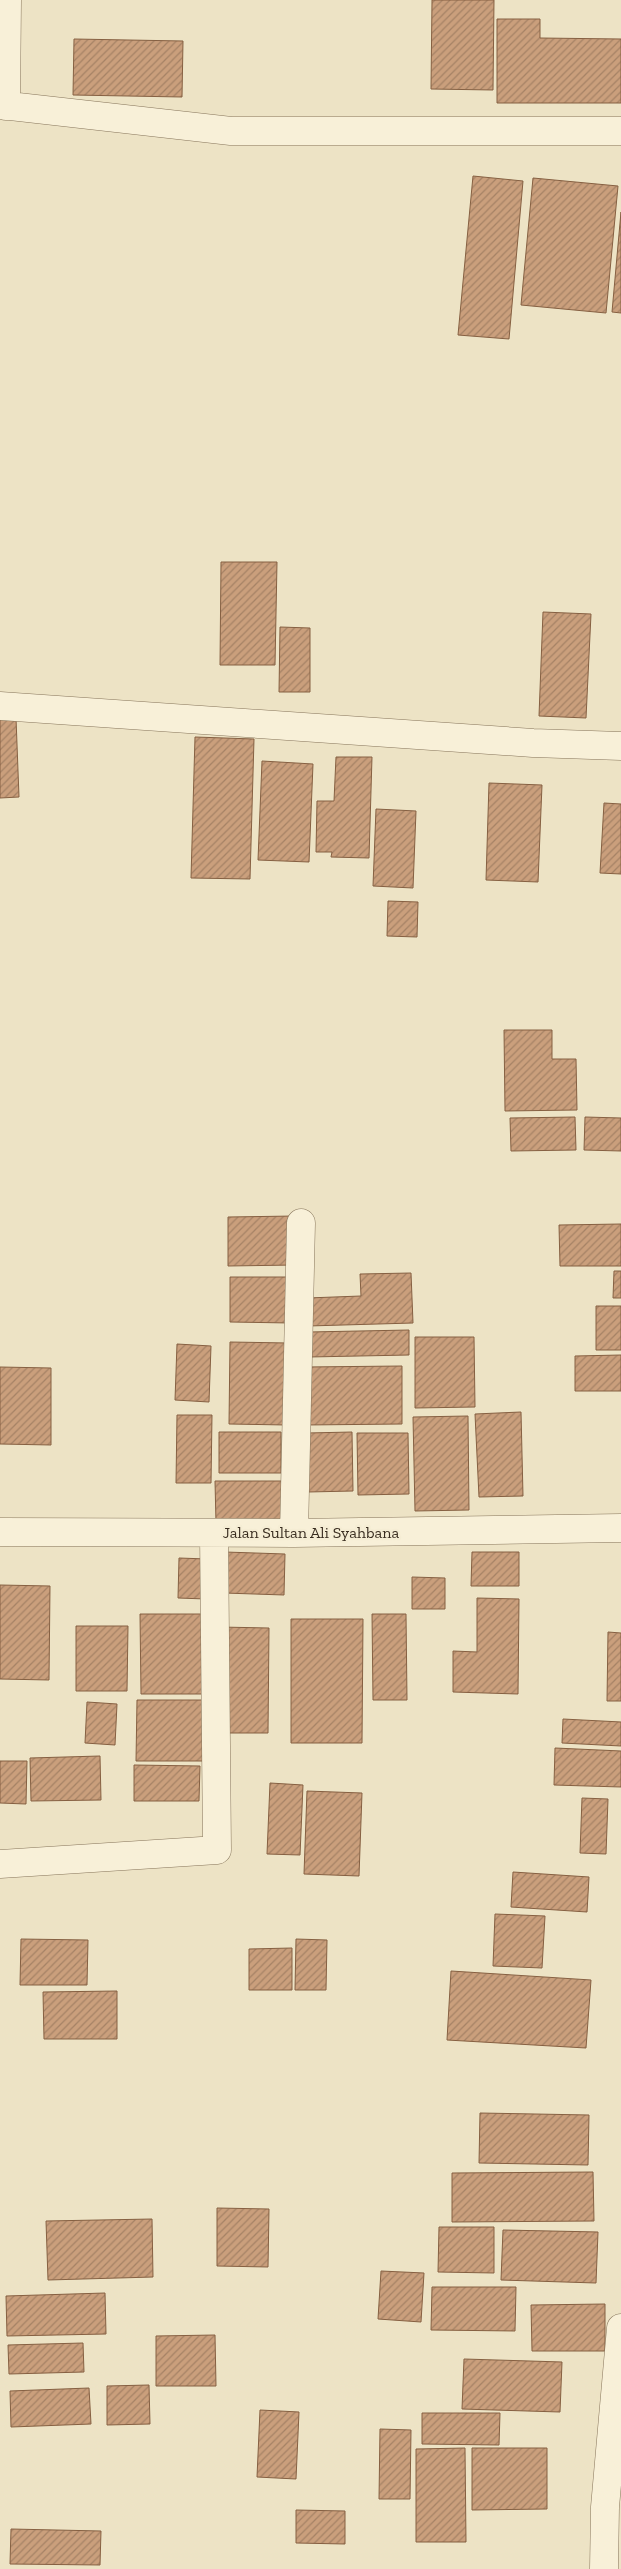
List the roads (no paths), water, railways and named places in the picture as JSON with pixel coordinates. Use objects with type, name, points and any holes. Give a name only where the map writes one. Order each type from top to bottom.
[{"type":"street","points":[[8,0],[3,106],[231,131],[621,131]]},
{"type":"street","points":[[0,706],[533,743],[621,746]]},
{"type":"street","points":[[294,1533],[301,1223]]},
{"type":"street","name":"Jalan Sultan Ali Syahbana","points":[[0,1532],[294,1533],[621,1528]]},
{"type":"street","points":[[0,1864],[217,1850],[214,1533]]},
{"type":"street","points":[[604,2569],[604,2507],[621,2328]]}]
